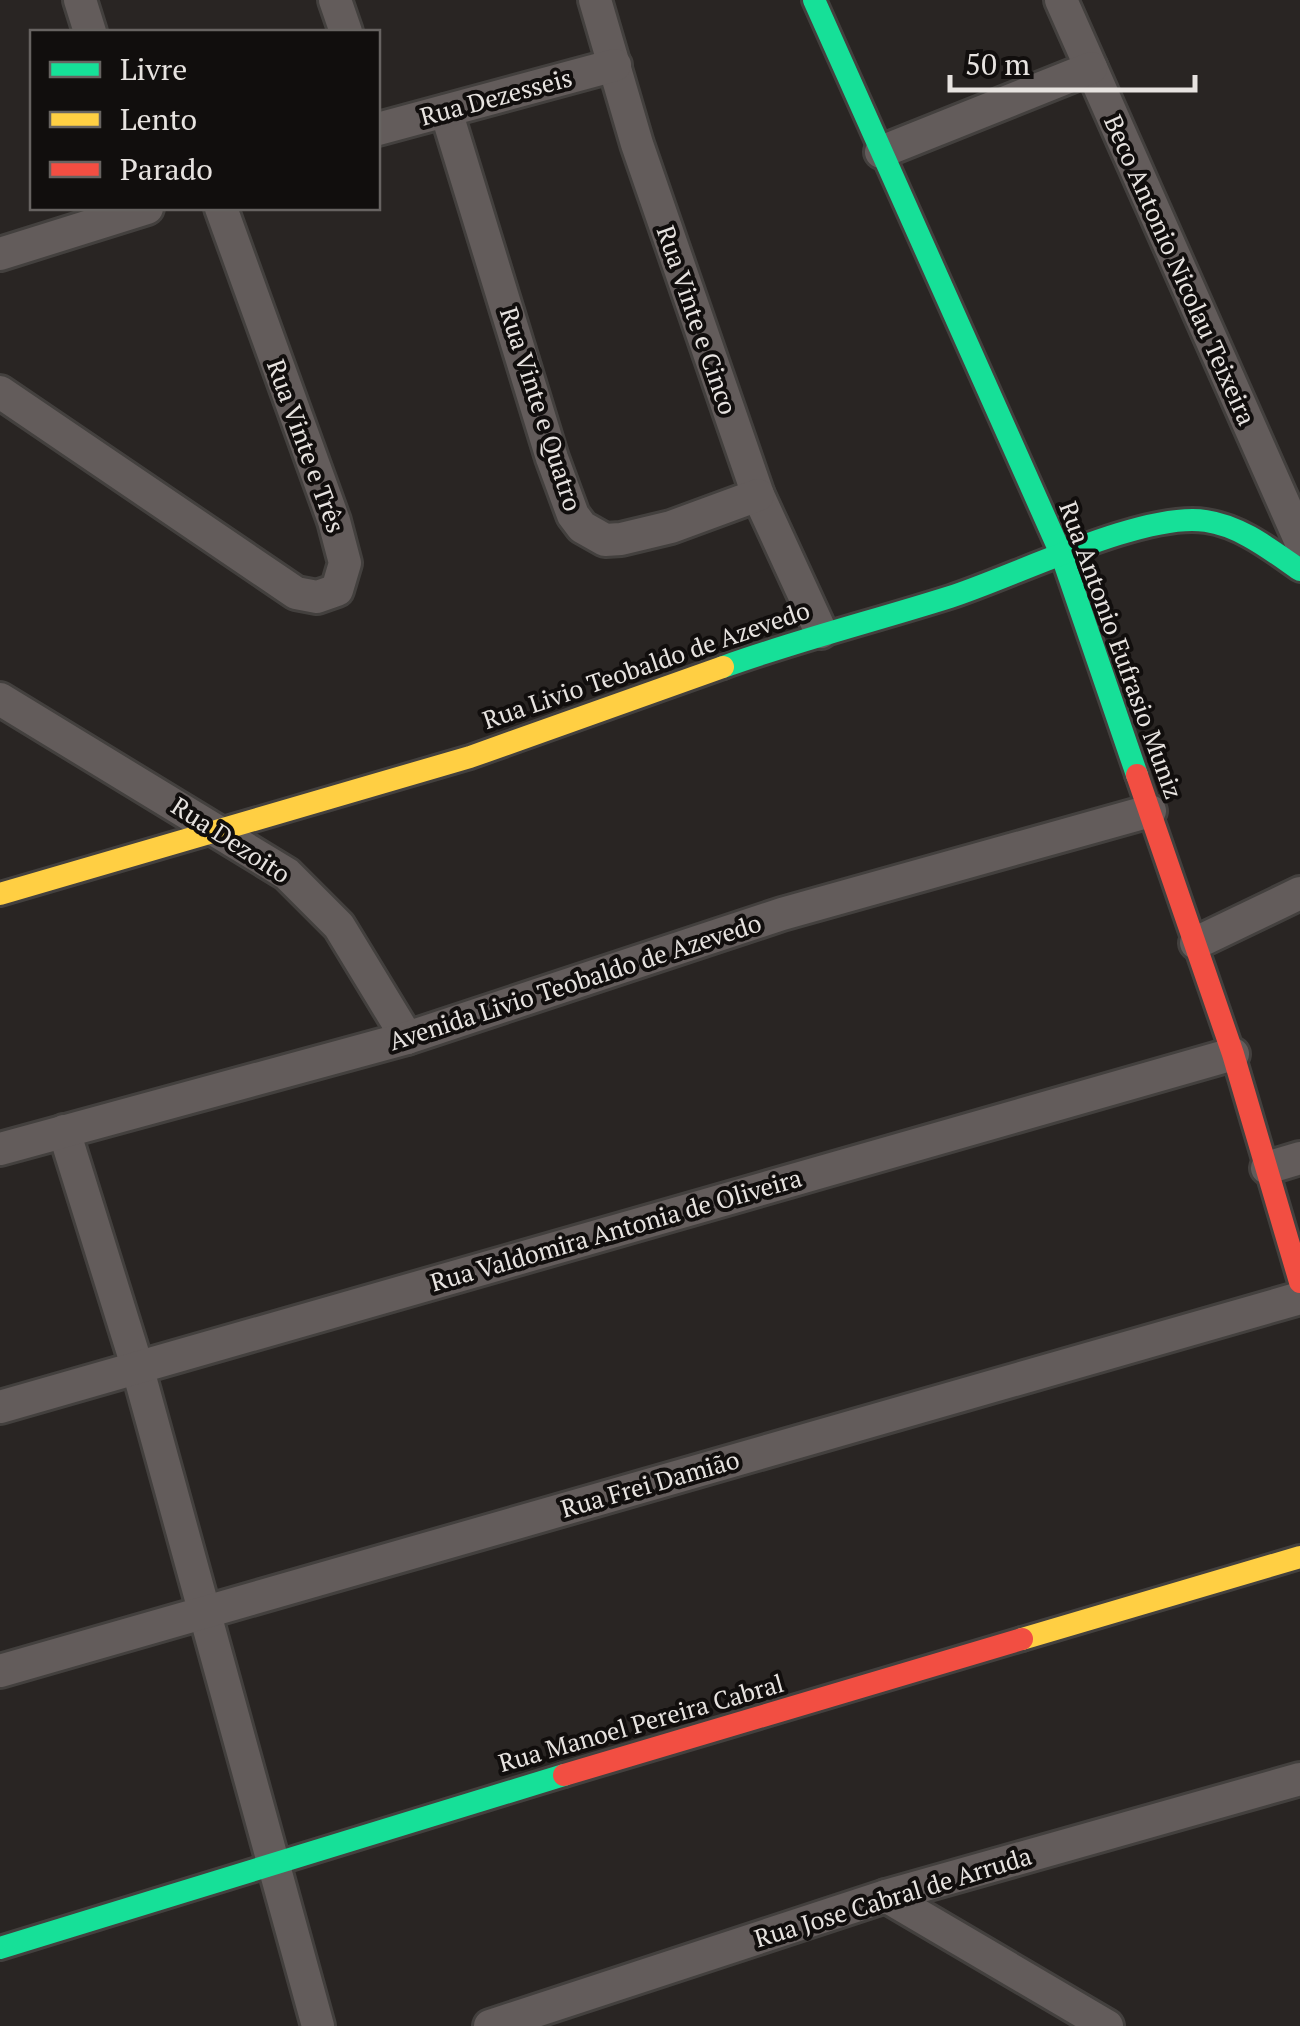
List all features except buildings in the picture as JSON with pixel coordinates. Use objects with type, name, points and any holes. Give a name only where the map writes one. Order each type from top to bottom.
[{"type":"street","points":[[80,0],[89,30]]},
{"type":"street","points":[[335,0],[345,30]]},
{"type":"street","name":"Rua Vinte e Cinco","points":[[595,0],[676,263],[758,495],[821,632]]},
{"type":"street","name":"Rua Antonio Eufrasio Muniz","points":[[814,0],[1062,556],[1234,1054],[1300,1282]]},
{"type":"street","name":"Beco Antonio Nicolau Teixeira","points":[[1061,0],[1300,540]]},
{"type":"street","name":"Rua Dezesseis","points":[[380,127],[614,65]]},
{"type":"street","points":[[881,152],[1090,68]]},
{"type":"street","name":"Rua Vinte e Quatro","points":[[446,111],[552,458],[573,515],[582,528],[604,540],[621,540],[672,527],[758,495]]},
{"type":"street","points":[[0,254],[138,210]]},
{"type":"street","name":"Rua Vinte e Três","points":[[0,392],[296,593],[317,597],[337,590],[345,574],[339,536],[221,210]]},
{"type":"street","name":"Rua Livio Teobaldo de Azevedo","points":[[0,894],[225,832],[470,756],[821,632],[950,597],[1130,530],[1204,520],[1254,538],[1300,570]]},
{"type":"street","name":"Rua Dezoito","points":[[0,698],[288,874],[327,911],[359,956],[407,1038]]},
{"type":"street","name":"Avenida Livio Teobaldo de Azevedo","points":[[0,1150],[407,1038],[782,914],[1150,811]]},
{"type":"street","points":[[1196,944],[1300,893]]},
{"type":"street","name":"Rua Valdomira Antonia de Oliveira","points":[[0,1407],[1234,1054]]},
{"type":"street","points":[[64,1131],[137,1366],[318,2026]]},
{"type":"street","points":[[1267,1168],[1300,1158]]},
{"type":"street","name":"Rua Frei Damião","points":[[0,1671],[1300,1298]]},
{"type":"street","name":"Rua Manoel Pereira Cabral","points":[[0,1948],[270,1862],[1300,1558]]},
{"type":"street","name":"Rua Jose Cabral de Arruda","points":[[490,2026],[886,1896],[1300,1779]]},
{"type":"street","points":[[886,1896],[1107,2026]]},
{"type":"traffic: fast","points":[[814,0],[1062,556],[1137,775]]},
{"type":"traffic: fast","points":[[723,667],[950,597],[1114,535],[1149,526],[1180,521],[1219,524],[1255,540],[1300,570]]},
{"type":"traffic: fast","points":[[0,1948],[564,1775]]},
{"type":"traffic: slow","points":[[0,894],[470,757],[723,667]]},
{"type":"traffic: slow","points":[[1022,1639],[1300,1557]]},
{"type":"traffic: jam","points":[[1137,775],[1233,1054],[1300,1282]]},
{"type":"traffic: jam","points":[[564,1775],[1022,1639]]}]
